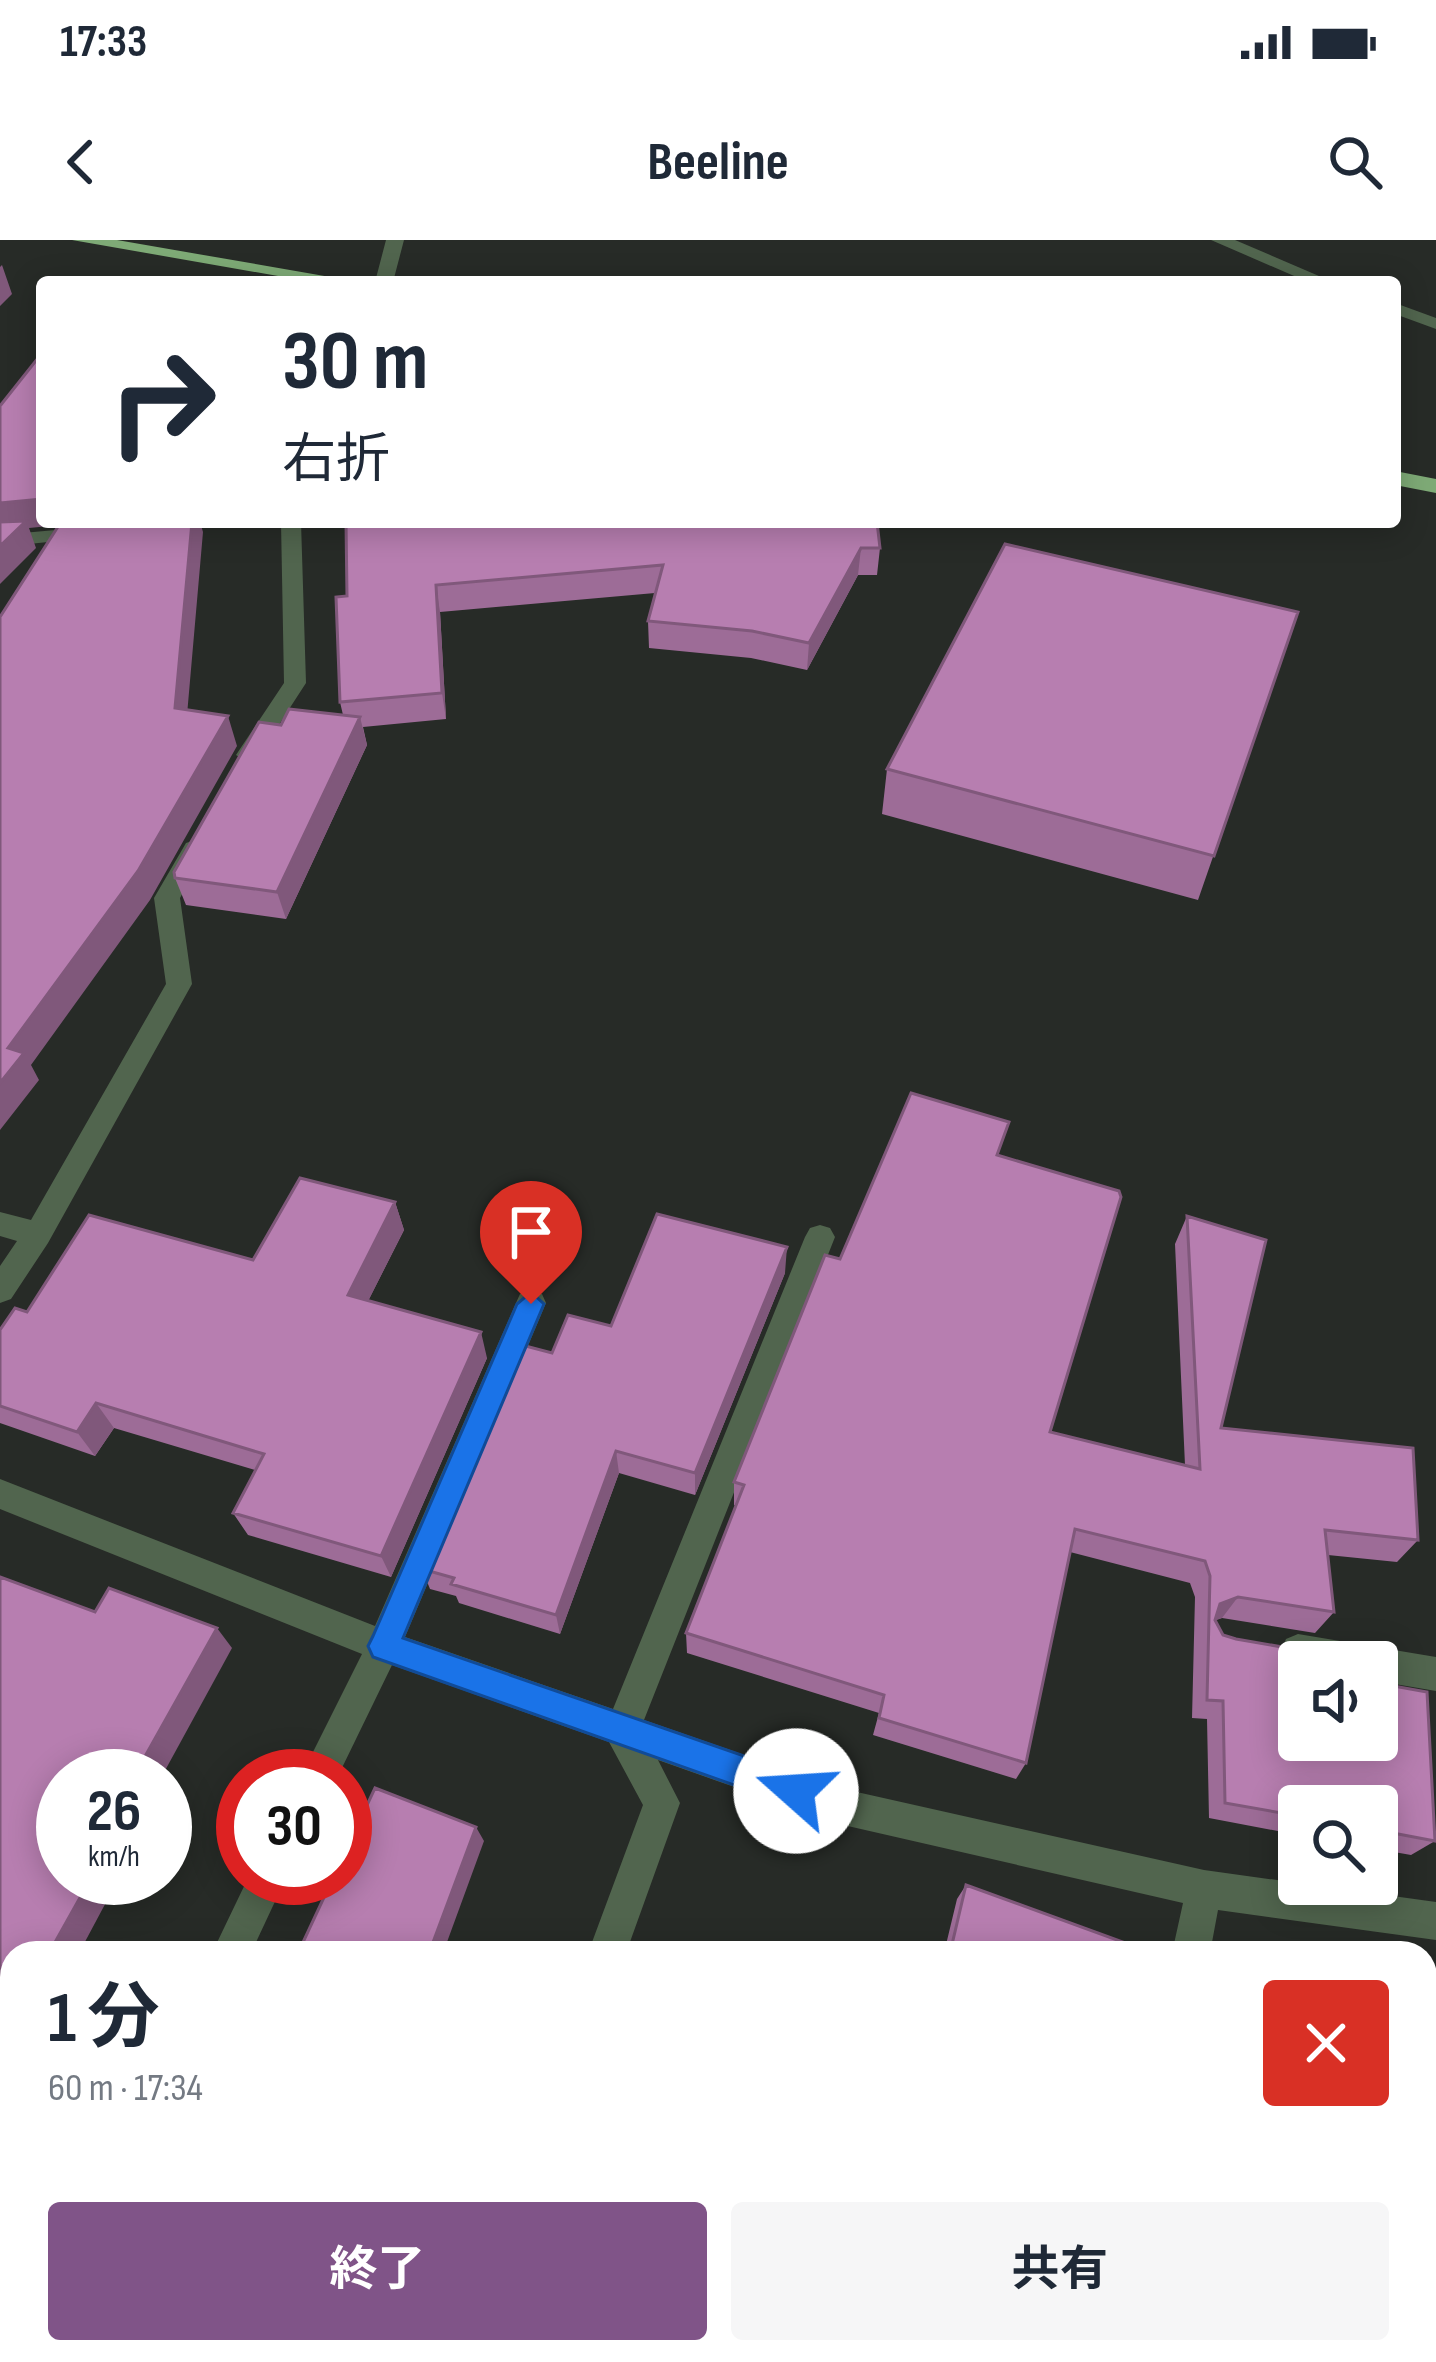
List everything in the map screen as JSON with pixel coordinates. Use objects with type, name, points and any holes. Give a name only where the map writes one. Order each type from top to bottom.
[{"type":"highway","points":[[81,240],[311,276]]},
{"type":"highway","points":[[1401,479],[1436,486]]},
{"type":"street","points":[[386,276],[395,240]]},
{"type":"street","points":[[1220,240],[1309,276]]},
{"type":"street","points":[[1401,310],[1436,324]]},
{"type":"street","points":[[235,778],[295,683],[291,528]]},
{"type":"street","points":[[0,541],[112,531]]},
{"type":"street","points":[[0,1290],[38,1234],[179,984],[167,898],[212,818]]},
{"type":"street","points":[[0,1224],[38,1234]]},
{"type":"street","points":[[622,1731],[820,1237]]},
{"type":"street","points":[[332,1749],[384,1646],[531,1304]]},
{"type":"street","points":[[0,1494],[384,1646],[839,1806],[1204,1889],[1436,1921]]},
{"type":"street","points":[[1262,1645],[1278,1648]]},
{"type":"street","points":[[1398,1668],[1436,1674]]},
{"type":"street","points":[[611,1941],[662,1803],[622,1731]]},
{"type":"street","points":[[1193,1941],[1204,1889]]},
{"type":"street","points":[[237,1941],[255,1905]]},
{"type":"building","points":[[36,361],[36,500],[0,503],[0,406]]},
{"type":"building","points":[[26,521],[0,546],[0,522]]},
{"type":"building","points":[[57,528],[191,528],[175,708],[228,716],[138,871],[8,1048],[24,1053],[0,1083],[0,617]]},
{"type":"building","points":[[346,528],[878,528],[880,548],[861,548],[809,643],[752,631],[648,621],[663,565],[436,585],[442,693],[340,702],[336,597],[347,596]]},
{"type":"building","points":[[1005,544],[1298,612],[1214,856],[887,769]]},
{"type":"building","points":[[289,709],[360,717],[277,892],[175,878],[174,872],[259,722],[281,725]]},
{"type":"building","points":[[911,1093],[1009,1122],[997,1155],[1119,1191],[1121,1197],[1050,1432],[1200,1469],[1187,1216],[1266,1240],[1221,1428],[1413,1448],[1418,1540],[1325,1530],[1334,1612],[1238,1597],[1220,1604],[1215,1620],[1223,1635],[1278,1646],[1278,1761],[1398,1761],[1398,1687],[1427,1692],[1435,1841],[1398,1834],[1398,1785],[1278,1785],[1278,1812],[1225,1803],[1223,1701],[1207,1700],[1210,1576],[1205,1561],[1075,1529],[1026,1763],[879,1718],[884,1695],[686,1633],[744,1485],[734,1482],[825,1255],[840,1259]]},
{"type":"building","points":[[300,1178],[395,1202],[348,1295],[481,1332],[381,1556],[233,1513],[264,1454],[96,1403],[77,1432],[0,1406],[0,1330],[15,1308],[27,1312],[89,1215],[253,1260]]},
{"type":"building","points":[[657,1214],[787,1247],[695,1473],[616,1451],[556,1615],[451,1584],[454,1578],[422,1569],[518,1344],[552,1353],[568,1315],[611,1326]]},
{"type":"building","points":[[0,1577],[95,1612],[109,1588],[217,1628],[149,1749],[36,1749],[36,1905],[76,1905],[56,1941],[0,1941]]},
{"type":"building","points":[[375,1788],[476,1827],[433,1941],[304,1941],[320,1905],[372,1905]]},
{"type":"building","points":[[966,1885],[1120,1941],[953,1941]]},
{"type":"route","points":[[531,1304],[384,1646],[796,1791]]}]
